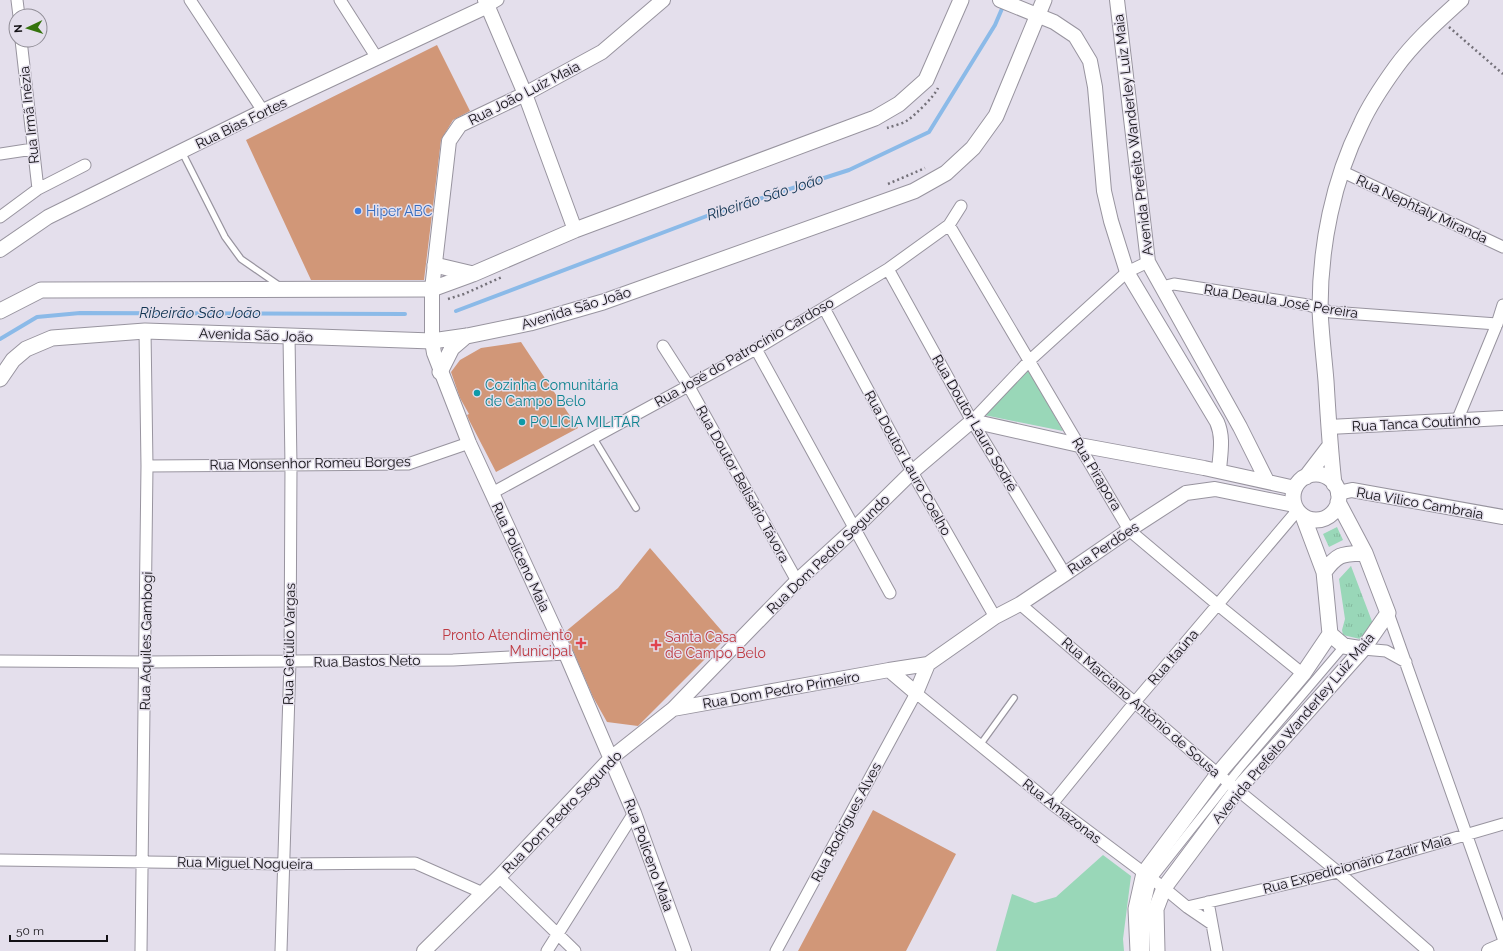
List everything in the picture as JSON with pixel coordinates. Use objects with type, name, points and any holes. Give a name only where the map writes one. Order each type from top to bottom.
[{"type":"main road","points":[[0,311],[41,290],[432,289],[473,274],[574,230],[875,118],[899,104],[926,80],[962,0]]},
{"type":"main road","name":"Avenida São João","points":[[0,379],[13,360],[26,349],[52,338],[145,331],[432,341],[467,336],[530,323],[603,302],[914,191],[946,173],[973,148],[996,116],[1031,12],[1044,0]]},
{"type":"main road","points":[[1298,511],[1309,519],[1317,520],[1324,519],[1331,515],[1336,509],[1337,493],[1330,447],[1320,309],[1324,253],[1335,192],[1342,170],[1360,124],[1376,96],[1397,66],[1422,37],[1461,0]]},
{"type":"main road","points":[[435,265],[473,274]]},
{"type":"main road","points":[[440,372],[452,348],[467,336]]},
{"type":"main road","points":[[1330,447],[1306,477],[1300,481],[1295,488],[1293,496],[1324,572],[1330,634],[1344,646],[1363,649]]},
{"type":"main road","points":[[1306,477],[1321,475],[1328,478],[1337,493],[1364,552],[1388,613]]},
{"type":"main road","points":[[1324,572],[1333,560],[1345,554],[1364,552]]},
{"type":"main road","name":"Avenida Prefeito Wanderley Luiz Maia","points":[[1157,951],[1156,909],[1153,880],[1229,782],[1363,649],[1388,613]]},
{"type":"main road","name":"Avenida Prefeito Wanderley Luiz Maia","points":[[1138,951],[1136,909],[1153,880],[1229,782],[1330,634]]},
{"type":"street","points":[[190,0],[263,111]]},
{"type":"street","points":[[340,0],[377,58]]},
{"type":"street","name":"Rua João Luiz Maia","points":[[432,341],[432,289],[449,141],[460,125],[525,94],[602,52],[663,0]]},
{"type":"street","name":"Avenida Prefeito Wanderley Luiz Maia","points":[[1000,0],[1054,22],[1075,36],[1090,61],[1095,88],[1104,191],[1111,221],[1127,272],[1217,422],[1222,444],[1219,471]]},
{"type":"street","name":"Avenida Prefeito Wanderley Luiz Maia","points":[[1117,0],[1148,262],[1240,427],[1267,481]]},
{"type":"street","points":[[490,2],[574,230]]},
{"type":"street","name":"Rua Bias Fortes","points":[[0,250],[48,217],[263,111],[377,58],[490,2]]},
{"type":"street","name":"Rua Irmã Inézia","points":[[22,48],[38,189]]},
{"type":"street","points":[[0,154],[33,149]]},
{"type":"street","points":[[0,217],[38,189],[85,165]]},
{"type":"street","name":"Rua Nephtaly Miranda","points":[[1342,170],[1503,247]]},
{"type":"street","name":"Rua José do Patrocínio Cardoso","points":[[492,493],[756,349],[888,269],[949,225],[961,206]]},
{"type":"street","name":"Rua Pirapora","points":[[949,225],[1129,530],[1303,674]]},
{"type":"street","points":[[972,421],[1029,361],[1127,272],[1148,262]]},
{"type":"street","name":"Rua Doutor Lauro Sodré","points":[[888,269],[972,421],[1065,574]]},
{"type":"street","name":"Rua Deaula José Pereira","points":[[1162,287],[1174,284],[1308,305],[1331,312],[1496,324]]},
{"type":"street","points":[[1457,421],[1503,305]]},
{"type":"street","name":"Rua Doutor Lauro Coelho","points":[[824,308],[912,472],[995,617]]},
{"type":"street","name":"Rua Aquiles Gambogi","points":[[141,951],[146,662],[147,466],[145,331]]},
{"type":"street","name":"Rua Getúlio Vargas","points":[[281,951],[290,661],[290,336]]},
{"type":"street","name":"Rua Policeno Maia","points":[[432,341],[440,372],[469,443],[566,654],[634,813],[684,951]]},
{"type":"street","name":"Rua Doutor Belisário Távora","points":[[663,346],[688,385],[797,581]]},
{"type":"street","points":[[756,349],[890,593]]},
{"type":"street","name":"Rua Tanca Coutinho","points":[[1329,427],[1503,418]]},
{"type":"street","points":[[972,421],[1079,445],[1219,471],[1295,488]]},
{"type":"street","name":"Rua Dom Pedro Segundo","points":[[424,951],[499,877],[611,758],[674,709],[797,581],[854,529],[912,472],[972,421]]},
{"type":"street","name":"Rua Monsenhor Romeu Borges","points":[[147,466],[408,464],[469,443]]},
{"type":"street","name":"Rua Perdões","points":[[928,664],[995,617],[1020,604],[1186,493],[1215,489],[1298,511]]},
{"type":"street","name":"Rua Vilico Cambraia","points":[[1337,493],[1352,490],[1503,517]]},
{"type":"street","name":"Rua Itaúna","points":[[1052,804],[1135,702],[1298,511]]},
{"type":"street","name":"Rua Marciano Antônio de Sousa","points":[[1020,604],[1229,782],[1338,872],[1428,951]]},
{"type":"street","points":[[1388,613],[1503,938]]},
{"type":"street","points":[[1229,782],[1344,646]]},
{"type":"street","points":[[1363,649],[1386,651],[1406,662]]},
{"type":"street","name":"Rua Bastos Neto","points":[[0,661],[146,662],[453,660],[566,654]]},
{"type":"street","points":[[889,670],[916,693],[928,664]]},
{"type":"street","name":"Rua Dom Pedro Primeiro","points":[[674,709],[928,664]]},
{"type":"street","points":[[701,681],[708,694],[707,704]]},
{"type":"street","name":"Rua Amazonas","points":[[916,693],[1052,804],[1187,907],[1212,924]]},
{"type":"street","name":"Rua Rodrigues Alves","points":[[776,951],[916,693]]},
{"type":"street","points":[[547,951],[634,813]]},
{"type":"street","name":"Rua Expedicionário Zadir Maia","points":[[1187,907],[1338,872],[1503,824]]},
{"type":"street","name":"Rua Miguel Nogueira","points":[[0,860],[283,864],[415,863],[483,893]]},
{"type":"street","points":[[499,877],[575,951]]},
{"type":"street","points":[[1145,951],[1145,910],[1153,880]]},
{"type":"street","points":[[1208,902],[1218,951]]},
{"type":"street","points":[[1489,951],[1503,945]]},
{"type":"lane","points":[[181,152],[225,237],[241,259],[273,280],[283,289]]},
{"type":"lane","points":[[593,437],[636,508]]},
{"type":"lane","points":[[980,745],[1014,698]]},
{"type":"path","points":[[1440,19],[1503,74]]},
{"type":"path","points":[[886,185],[929,166]]},
{"type":"path","points":[[446,300],[464,294]]},
{"type":"green space","points":[[1029,370],[1063,431],[984,415]]},
{"type":"green space","points":[[1337,527],[1343,540],[1329,547],[1323,534]]},
{"type":"green space","points":[[1351,566],[1373,624],[1360,639],[1343,635],[1342,630],[1345,619],[1339,579]]},
{"type":"green space","points":[[1103,855],[1131,876],[1123,939],[1124,951],[996,951],[1012,894],[1035,903],[1056,897]]},
{"type":"building","name":"Hiper ABC","points":[[437,45],[470,111],[453,120],[441,140],[424,280],[311,280],[246,140]]},
{"type":"building","name":"POLICIA MILITAR","points":[[521,342],[578,428],[496,472],[469,420],[467,415],[469,414],[460,398],[451,372],[460,360],[481,348]]},
{"type":"building","name":"Santa Casa de Campo Belo","points":[[650,548],[727,637],[638,726],[607,722],[593,697],[565,632],[618,588]]},
{"type":"building","points":[[873,810],[956,854],[906,951],[798,951]]},
{"type":"waterway","name":"Ribeirão São João","points":[[456,311],[712,214],[849,170],[929,132],[995,25],[1004,4]]},
{"type":"waterway","name":"Ribeirão São João","points":[[0,339],[37,317],[80,313],[405,314]]},
{"type":"place","name":"Hiper ABC","points":[[358,211]]},
{"type":"place","name":"Cozinha Comunitária de Campo Belo","points":[[477,393]]},
{"type":"place","name":"POLICIA MILITAR","points":[[522,422]]},
{"type":"place","name":"Pronto Atendimento Municipal","points":[[581,643]]},
{"type":"place","name":"Santa Casa de Campo Belo","points":[[656,645]]}]
